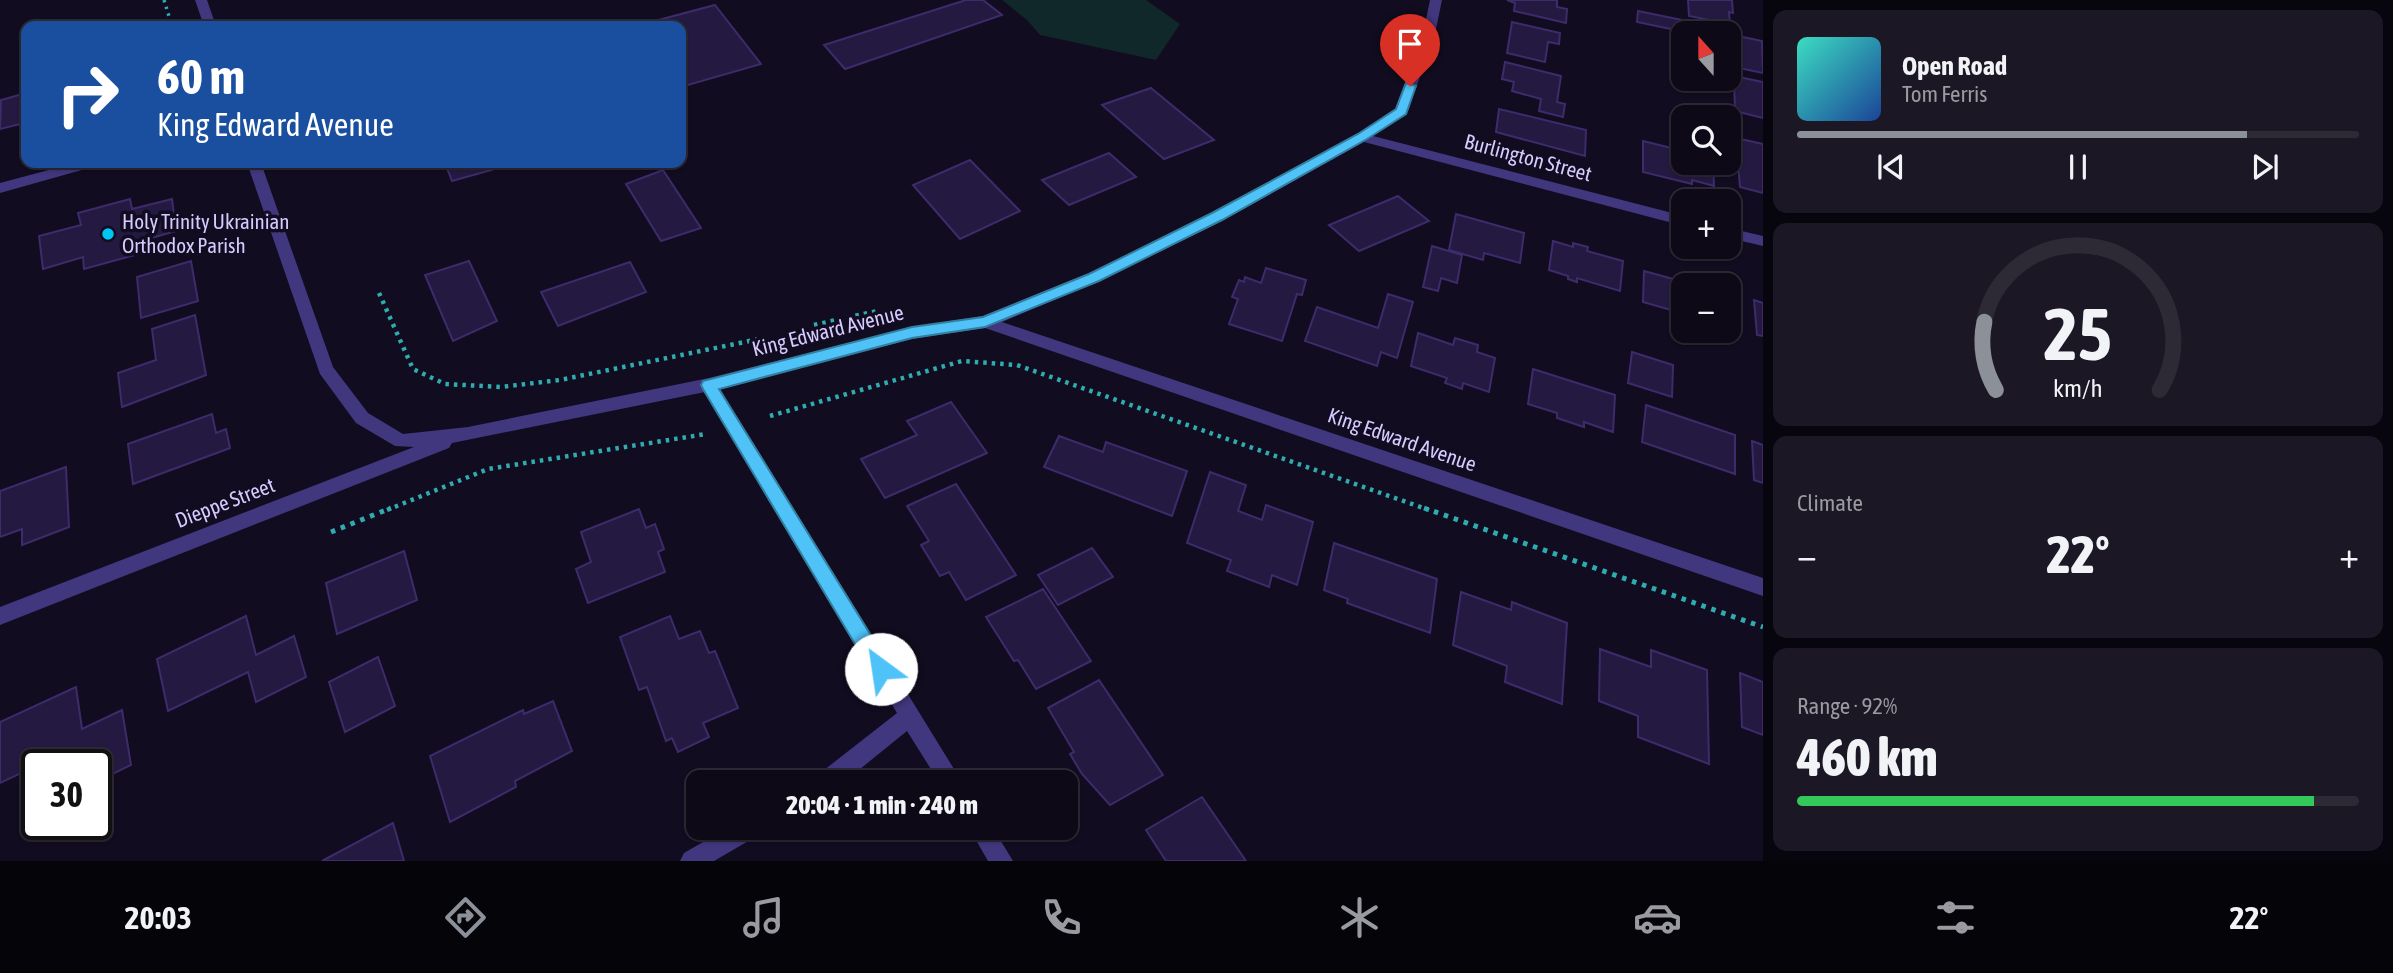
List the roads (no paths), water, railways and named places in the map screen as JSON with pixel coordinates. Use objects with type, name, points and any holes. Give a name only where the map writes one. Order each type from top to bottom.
[{"type":"street","points":[[201,0],[208,21]]},
{"type":"street","points":[[985,322],[1106,271],[1217,217],[1362,137],[1401,111],[1429,34],[1436,0]]},
{"type":"street","name":"Burlington Street","points":[[1362,137],[1671,218]]},
{"type":"street","points":[[0,188],[72,168]]},
{"type":"street","name":"King Edward Avenue","points":[[256,168],[326,369],[362,418],[401,441],[468,434],[709,385],[912,333],[985,322],[1763,587]]},
{"type":"street","points":[[1741,236],[1763,242]]},
{"type":"street","points":[[709,385],[944,770]]},
{"type":"street","name":"Dieppe Street","points":[[0,616],[468,434]]},
{"type":"street","points":[[842,770],[910,716]]},
{"type":"street","points":[[692,861],[728,840]]},
{"type":"street","points":[[988,840],[1001,861]]},
{"type":"place","name":"Holy Trinity Ukrainian Orthodox Parish","points":[[108,234]]}]
